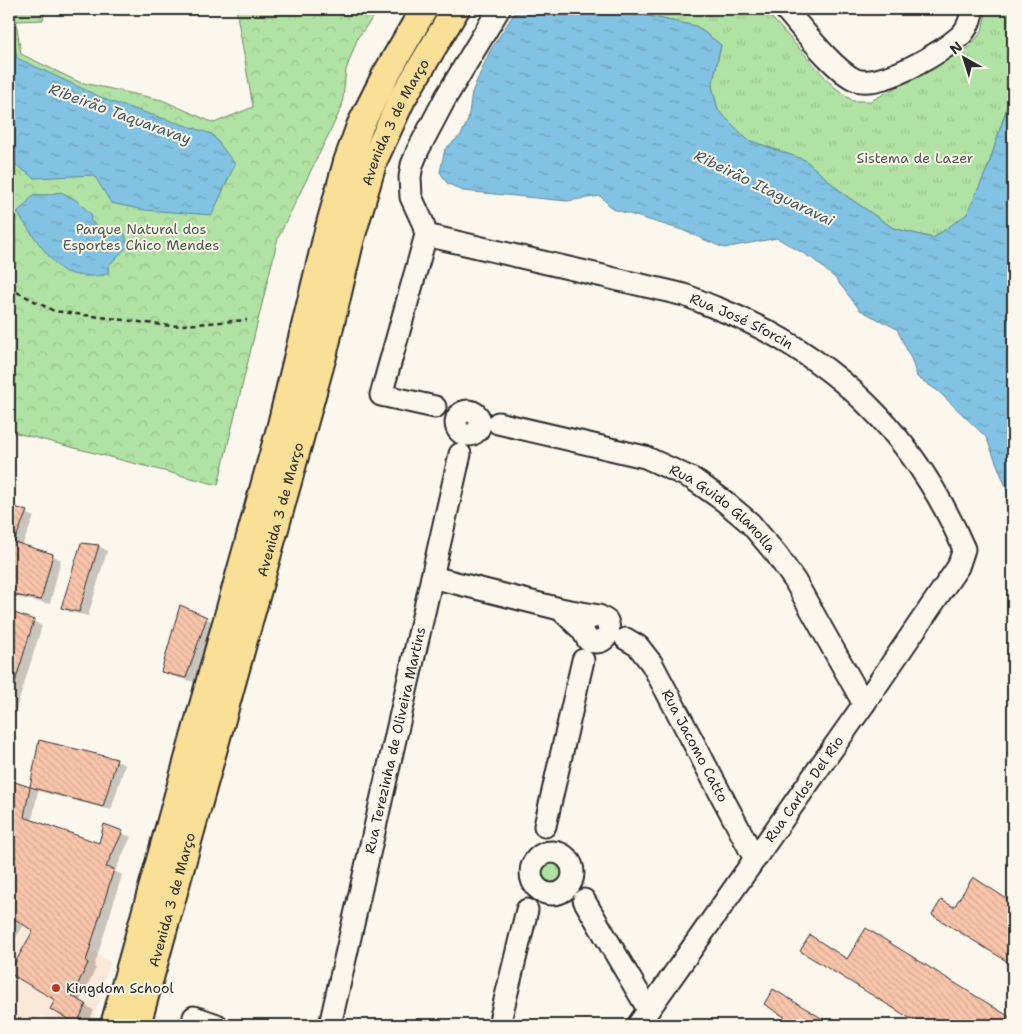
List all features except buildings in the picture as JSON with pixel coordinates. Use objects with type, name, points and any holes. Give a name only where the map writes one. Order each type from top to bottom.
[{"type":"main road","name":"Avenida 3 de Março","points":[[114,1025],[280,429],[328,231],[347,162],[360,126],[385,76],[424,9]]},
{"type":"main road","name":"Avenida 3 de Março","points":[[137,1025],[326,347],[351,238],[374,160],[402,99],[456,9]]},
{"type":"street","points":[[467,424],[435,406],[382,395],[426,235],[423,223],[411,197],[410,178],[412,165],[446,97],[499,9]]},
{"type":"street","points":[[785,9],[842,71],[856,80],[871,82],[913,67],[951,44],[964,32],[970,20],[972,9]]},
{"type":"street","name":"Rua José Sforcin","points":[[426,235],[685,296],[750,321],[786,341],[815,360],[843,382],[876,413],[905,445],[930,481],[964,549]]},
{"type":"street","name":"Rua Guido Glanolla","points":[[467,424],[498,422],[645,457],[693,479],[724,500],[750,523],[795,581],[864,704]]},
{"type":"street","name":"Rua Terezinha de Oliveira Martins","points":[[330,1025],[467,424]]},
{"type":"street","name":"Rua Carlos Del Rio","points":[[643,1017],[864,704],[958,567],[964,549]]},
{"type":"street","name":"Rua Jacomo Catto","points":[[432,577],[560,609],[594,631],[626,640],[638,646],[652,664],[755,859]]},
{"type":"street","points":[[499,1025],[527,910],[532,868],[545,826],[583,660],[594,631]]},
{"type":"street","points":[[545,826],[570,864],[584,900],[643,1017]]},
{"type":"street","points":[[570,864],[555,852],[542,854],[532,868],[534,884],[542,892],[584,900]]},
{"type":"street","points":[[527,910],[570,883],[570,864]]},
{"type":"street","points":[[194,1017],[217,1025]]},
{"type":"path","points":[[9,288],[54,311],[171,326],[247,320]]},
{"type":"shaded area","name":"Kingdom School","points":[[32,914],[110,962],[92,1025],[60,1025],[41,1015],[34,1025],[9,1025],[9,953]]},
{"type":"green space","name":"Parque Natural dos Esportes Chico Mendes","points":[[9,9],[45,9],[43,20],[16,21],[21,54],[79,82],[162,100],[214,123],[253,107],[236,9],[380,9],[358,37],[346,70],[342,107],[278,238],[218,485],[9,431]]},
{"type":"green space","name":"Sistema de Lazer","points":[[599,9],[764,9],[832,85],[853,101],[871,101],[970,47],[982,31],[987,9],[1012,9],[1013,61],[1008,104],[988,167],[967,215],[933,238],[893,228],[845,195],[805,160],[748,140],[718,110],[712,86],[721,45],[696,26],[648,16]]},
{"type":"green space","points":[[552,856],[564,861],[569,873],[564,885],[552,890],[540,885],[535,873],[540,861]]},
{"type":"water","name":"Ribeirão Itaguaravai","points":[[517,9],[599,9],[648,16],[696,26],[721,45],[712,86],[718,110],[748,140],[805,160],[845,195],[893,228],[933,238],[967,214],[988,167],[1008,104],[1013,61],[1013,511],[1006,487],[986,437],[938,391],[917,377],[912,361],[897,329],[860,310],[835,278],[813,259],[777,238],[724,248],[682,230],[613,209],[600,196],[567,201],[463,191],[447,183],[440,172],[445,149],[461,135],[468,120],[472,92],[490,51]]},
{"type":"water","name":"Ribeirão Taquaravay","points":[[9,13],[17,58],[109,101],[212,134],[235,164],[212,215],[144,210],[111,203],[94,175],[34,178],[9,160]]},
{"type":"water","points":[[61,192],[76,200],[92,215],[90,220],[105,233],[124,231],[128,246],[109,265],[108,274],[82,276],[71,274],[61,269],[40,245],[17,212],[34,194],[44,195]]},
{"type":"place","name":"Kingdom School","points":[[56,988]]}]
